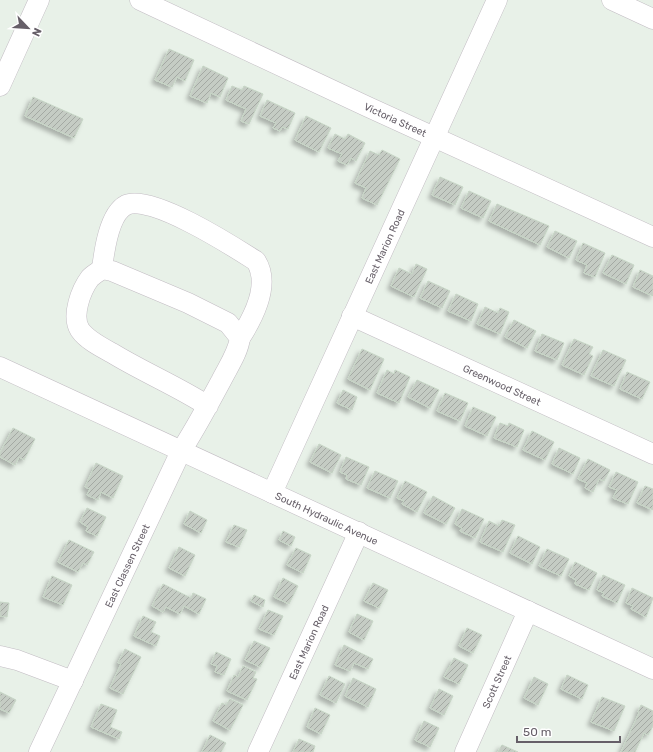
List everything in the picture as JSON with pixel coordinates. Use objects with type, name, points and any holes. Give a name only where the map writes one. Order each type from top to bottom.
[{"type":"street","points":[[0,86],[40,0]]},
{"type":"street","name":"Victoria Street","points":[[140,0],[653,237]]},
{"type":"street","name":"East Marion Road","points":[[272,492],[496,0]]},
{"type":"street","points":[[612,0],[653,19]]},
{"type":"street","name":"East Classen Street","points":[[39,752],[181,451],[199,423],[239,346],[240,338],[252,319],[258,303],[261,287],[260,266],[256,261],[220,239],[163,209],[135,203],[127,205],[119,211],[104,248],[102,269]]},
{"type":"street","points":[[208,406],[191,395],[137,368],[94,342],[80,329],[76,312],[81,295],[90,278],[102,269],[112,271],[188,303],[228,323],[240,338]]},
{"type":"street","name":"Greenwood Street","points":[[352,316],[653,454]]},
{"type":"street","name":"South Hydraulic Avenue","points":[[0,367],[653,669]]},
{"type":"street","name":"East Marion Road","points":[[258,752],[359,532]]},
{"type":"street","name":"Scott Street","points":[[465,752],[528,612]]},
{"type":"street","points":[[0,656],[17,660],[73,681]]},
{"type":"building","points":[[169,49],[194,60],[185,81],[177,77],[172,87],[155,80]]},
{"type":"building","points":[[203,66],[228,78],[220,97],[211,93],[207,103],[190,96]]},
{"type":"building","points":[[232,86],[242,90],[244,86],[263,94],[249,124],[241,121],[246,109],[226,100]]},
{"type":"building","points":[[33,97],[83,119],[74,138],[25,116]]},
{"type":"building","points":[[267,100],[295,113],[288,129],[282,127],[280,131],[273,128],[276,123],[260,116]]},
{"type":"building","points":[[306,116],[331,128],[319,152],[295,140]]},
{"type":"building","points":[[335,134],[345,139],[348,134],[365,143],[356,161],[351,158],[347,165],[338,161],[342,154],[328,148]]},
{"type":"building","points":[[382,150],[400,159],[377,205],[362,198],[366,188],[355,183],[370,151],[379,155]]},
{"type":"building","points":[[440,177],[463,187],[455,205],[432,195]]},
{"type":"building","points":[[469,191],[491,201],[483,218],[461,208]]},
{"type":"building","points":[[497,204],[549,226],[540,245],[489,221]]},
{"type":"building","points":[[555,231],[577,241],[569,258],[547,247]]},
{"type":"building","points":[[583,243],[605,253],[595,277],[584,273],[587,265],[576,260]]},
{"type":"building","points":[[612,255],[634,265],[626,284],[603,273]]},
{"type":"building","points":[[416,264],[427,269],[414,297],[391,286],[399,268],[412,274]]},
{"type":"building","points":[[640,270],[653,276],[653,296],[633,287]]},
{"type":"building","points":[[428,281],[450,291],[442,308],[420,298]]},
{"type":"building","points":[[456,294],[478,304],[471,321],[448,311]]},
{"type":"building","points":[[485,307],[498,313],[500,308],[509,312],[500,334],[477,324]]},
{"type":"building","points":[[514,320],[536,331],[527,348],[505,337]]},
{"type":"building","points":[[542,334],[564,343],[557,360],[535,351]]},
{"type":"building","points":[[574,339],[593,347],[589,354],[593,356],[584,375],[562,365]]},
{"type":"building","points":[[362,349],[384,359],[370,390],[348,379]]},
{"type":"building","points":[[603,350],[626,360],[614,386],[591,376]]},
{"type":"building","points":[[387,370],[394,374],[395,370],[410,377],[399,403],[377,393]]},
{"type":"building","points":[[627,372],[650,382],[642,399],[620,389]]},
{"type":"building","points":[[417,380],[439,390],[430,408],[408,397]]},
{"type":"building","points":[[343,390],[357,397],[352,410],[337,403]]},
{"type":"building","points":[[445,393],[468,403],[460,421],[437,411]]},
{"type":"building","points":[[473,407],[496,417],[487,436],[465,426]]},
{"type":"building","points":[[500,423],[508,426],[509,423],[524,430],[517,447],[494,438]]},
{"type":"building","points":[[13,428],[35,439],[24,460],[19,457],[15,465],[0,457],[0,453]]},
{"type":"building","points":[[532,431],[554,442],[545,460],[523,450]]},
{"type":"building","points":[[319,444],[341,455],[332,473],[310,462]]},
{"type":"building","points":[[559,448],[580,458],[573,474],[552,464]]},
{"type":"building","points":[[346,457],[369,467],[361,485],[346,479],[347,475],[340,472]]},
{"type":"building","points":[[588,459],[610,470],[604,481],[599,479],[593,492],[585,488],[587,483],[578,479]]},
{"type":"building","points":[[96,463],[123,476],[113,498],[101,492],[98,500],[87,495],[90,489],[85,487]]},
{"type":"building","points":[[375,471],[398,481],[390,498],[367,488]]},
{"type":"building","points":[[616,472],[638,482],[628,504],[613,498],[617,490],[609,487]]},
{"type":"building","points":[[405,481],[427,492],[417,512],[402,504],[404,501],[397,498]]},
{"type":"building","points":[[645,486],[653,489],[653,510],[637,503]]},
{"type":"building","points":[[433,496],[455,508],[446,524],[424,513]]},
{"type":"building","points":[[87,508],[106,517],[97,536],[86,531],[88,527],[80,522]]},
{"type":"building","points":[[462,509],[484,519],[475,538],[460,531],[462,528],[455,524]]},
{"type":"building","points":[[190,511],[207,520],[201,533],[184,524]]},
{"type":"building","points":[[502,520],[515,525],[503,552],[480,542],[489,521],[499,526]]},
{"type":"building","points":[[234,525],[247,530],[239,547],[226,542]]},
{"type":"building","points":[[283,531],[295,537],[291,546],[279,540]]},
{"type":"building","points":[[518,536],[540,547],[532,564],[510,553]]},
{"type":"building","points":[[69,540],[94,552],[87,565],[83,563],[78,572],[58,562]]},
{"type":"building","points":[[179,547],[195,555],[185,576],[169,568]]},
{"type":"building","points":[[296,548],[311,555],[303,573],[287,565]]},
{"type":"building","points":[[547,549],[569,559],[561,576],[539,566]]},
{"type":"building","points":[[575,562],[597,573],[589,590],[575,584],[576,580],[569,576]]},
{"type":"building","points":[[603,575],[625,585],[617,603],[602,596],[604,593],[597,590]]},
{"type":"building","points":[[52,576],[72,585],[63,605],[43,597]]},
{"type":"building","points":[[283,578],[298,586],[289,604],[274,597]]},
{"type":"building","points":[[373,583],[388,590],[379,608],[364,601]]},
{"type":"building","points":[[163,584],[191,598],[193,593],[206,599],[199,614],[184,606],[180,614],[166,607],[163,612],[152,606]]},
{"type":"building","points":[[632,588],[653,598],[646,617],[631,609],[633,606],[626,603]]},
{"type":"building","points":[[254,595],[265,600],[263,607],[251,601]]},
{"type":"building","points":[[0,602],[9,603],[7,617],[0,616]]},
{"type":"building","points":[[268,610],[283,616],[274,635],[259,629]]},
{"type":"building","points":[[357,614],[373,621],[364,640],[349,632]]},
{"type":"building","points":[[143,616],[156,622],[151,632],[160,636],[156,646],[134,636]]},
{"type":"building","points":[[467,628],[482,635],[473,653],[459,646]]},
{"type":"building","points":[[254,641],[270,648],[260,667],[245,660]]},
{"type":"building","points":[[344,645],[373,659],[368,669],[354,663],[350,671],[335,665]]},
{"type":"building","points":[[125,649],[141,657],[123,694],[110,688],[121,664],[118,663]]},
{"type":"building","points":[[216,652],[231,659],[224,675],[215,672],[217,666],[211,664]]},
{"type":"building","points":[[454,658],[468,665],[459,684],[444,677]]},
{"type":"building","points":[[243,666],[256,672],[253,678],[257,679],[247,700],[227,691],[234,675],[238,677]]},
{"type":"building","points":[[567,675],[588,685],[582,699],[561,689]]},
{"type":"building","points":[[329,676],[345,684],[336,703],[320,695]]},
{"type":"building","points":[[534,677],[548,684],[538,705],[524,698]]},
{"type":"building","points":[[353,678],[376,689],[368,707],[345,696]]},
{"type":"building","points":[[439,689],[453,696],[444,715],[430,708]]},
{"type":"building","points":[[0,692],[16,700],[9,713],[0,709]]},
{"type":"building","points":[[602,697],[625,706],[614,731],[591,722]]},
{"type":"building","points":[[230,699],[243,705],[230,730],[213,721],[222,703],[226,705]]},
{"type":"building","points":[[101,704],[117,710],[110,727],[122,732],[119,739],[91,727]]},
{"type":"building","points":[[641,705],[653,711],[653,726],[648,735],[644,733],[635,752],[621,752],[639,713],[638,712]]},
{"type":"building","points":[[315,708],[330,715],[321,734],[307,727]]},
{"type":"building","points":[[424,721],[439,728],[430,747],[415,740]]},
{"type":"building","points":[[210,735],[226,743],[221,752],[202,752]]},
{"type":"building","points":[[299,739],[315,746],[313,752],[293,752]]},
{"type":"building","points":[[502,745],[518,752],[498,752]]}]
